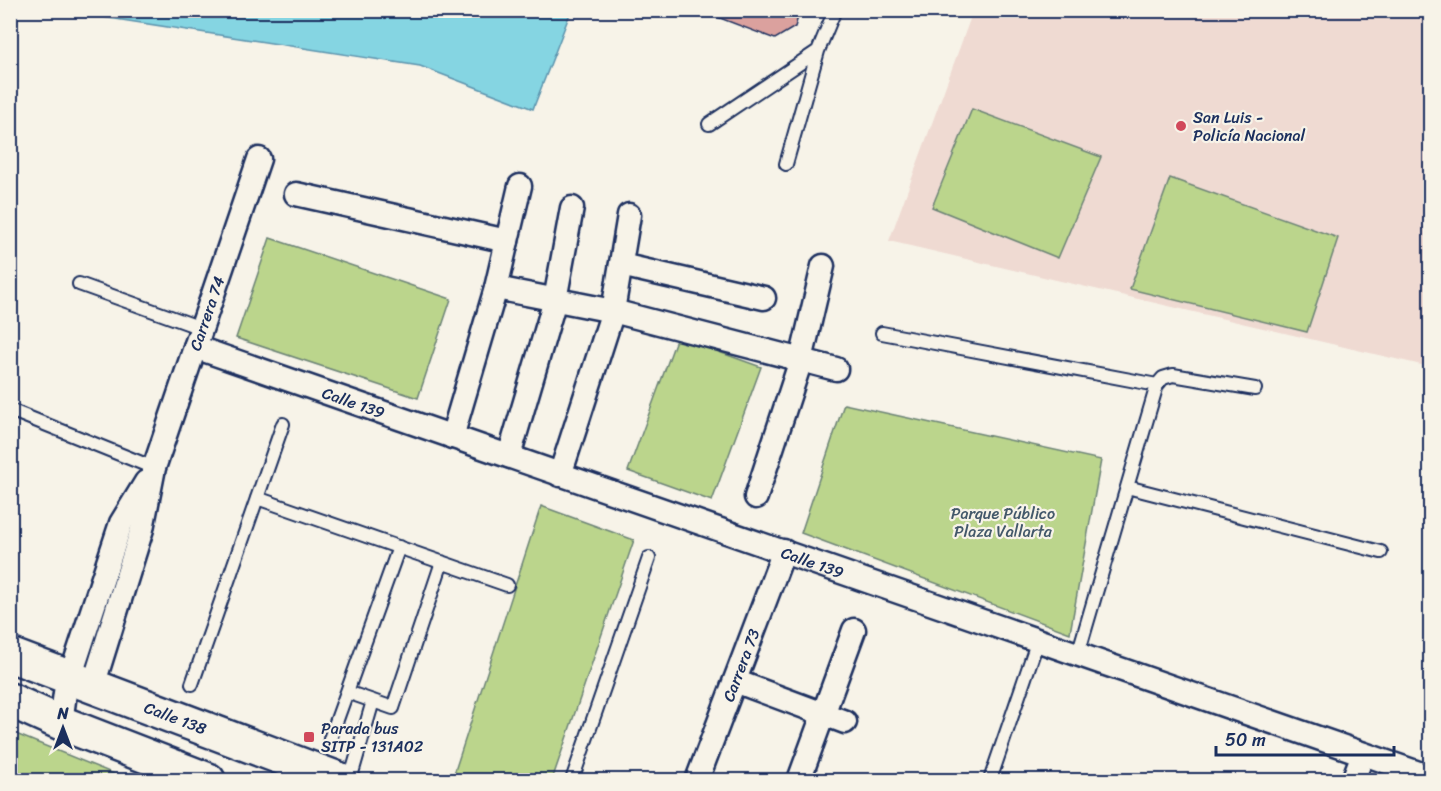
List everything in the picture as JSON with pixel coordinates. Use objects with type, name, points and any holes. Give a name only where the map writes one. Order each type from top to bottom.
[{"type":"main road","name":"Calle 138","points":[[10,655],[208,780]]},
{"type":"main road","points":[[10,673],[72,695]]},
{"type":"main road","name":"Calle 138","points":[[10,700],[72,695],[234,739],[341,780]]},
{"type":"main road","points":[[216,780],[213,771],[214,758],[234,739]]},
{"type":"street","name":"Carrera 74","points":[[72,695],[142,529],[154,468],[259,159]]},
{"type":"street","points":[[452,437],[496,288],[520,186]]},
{"type":"street","points":[[296,194],[507,241]]},
{"type":"street","points":[[509,456],[555,300],[572,208]]},
{"type":"street","points":[[560,475],[613,311],[629,215]]},
{"type":"street","points":[[621,265],[764,298]]},
{"type":"street","points":[[756,497],[801,360],[823,266]]},
{"type":"street","points":[[496,288],[613,311],[836,369]]},
{"type":"street","name":"Calle 139","points":[[198,338],[452,437],[1431,777]]},
{"type":"street","name":"Carrera 73","points":[[697,780],[784,551]]},
{"type":"street","points":[[799,780],[854,630]]},
{"type":"street","points":[[735,681],[845,722]]},
{"type":"street","points":[[1353,780],[1363,753]]},
{"type":"lane","points":[[786,164],[818,51],[835,10]]},
{"type":"lane","points":[[709,124],[818,51]]},
{"type":"lane","points":[[79,284],[198,338]]},
{"type":"lane","points":[[882,333],[1157,385]]},
{"type":"lane","points":[[1078,654],[1157,385],[1163,378],[1173,375],[1255,389]]},
{"type":"lane","points":[[10,410],[154,468]]},
{"type":"lane","points":[[192,684],[283,424]]},
{"type":"lane","points":[[1127,487],[1381,552]]},
{"type":"lane","points":[[257,498],[507,585]]},
{"type":"lane","points":[[330,739],[399,547]]},
{"type":"lane","points":[[572,780],[649,558]]},
{"type":"lane","points":[[347,692],[393,708],[442,562]]},
{"type":"lane","points":[[990,780],[1038,640]]},
{"type":"lane","points":[[350,780],[373,701]]},
{"type":"shaded area","name":"San Luis - Policía Nacional","points":[[973,11],[1430,11],[1430,367],[889,241]]},
{"type":"green space","points":[[972,109],[1101,157],[1058,258],[932,207]]},
{"type":"green space","points":[[1170,178],[1338,238],[1307,332],[1130,289]]},
{"type":"green space","points":[[270,238],[451,299],[418,398],[236,338]]},
{"type":"green space","points":[[677,337],[761,367],[712,501],[628,471]]},
{"type":"green space","name":"Parque Público Plaza Vallarta","points":[[844,404],[1101,460],[1070,633],[801,533]]},
{"type":"green space","points":[[541,506],[634,540],[552,780],[452,780]]},
{"type":"green space","points":[[11,732],[129,780],[11,780]]},
{"type":"water","points":[[90,10],[571,11],[533,109],[420,66],[90,15]]},
{"type":"building","points":[[699,10],[800,10],[795,27],[775,39]]},
{"type":"place","name":"San Luis - Policía Nacional","points":[[1181,126]]},
{"type":"place","name":"Parada bus SITP - 131A02","points":[[309,737]]}]
